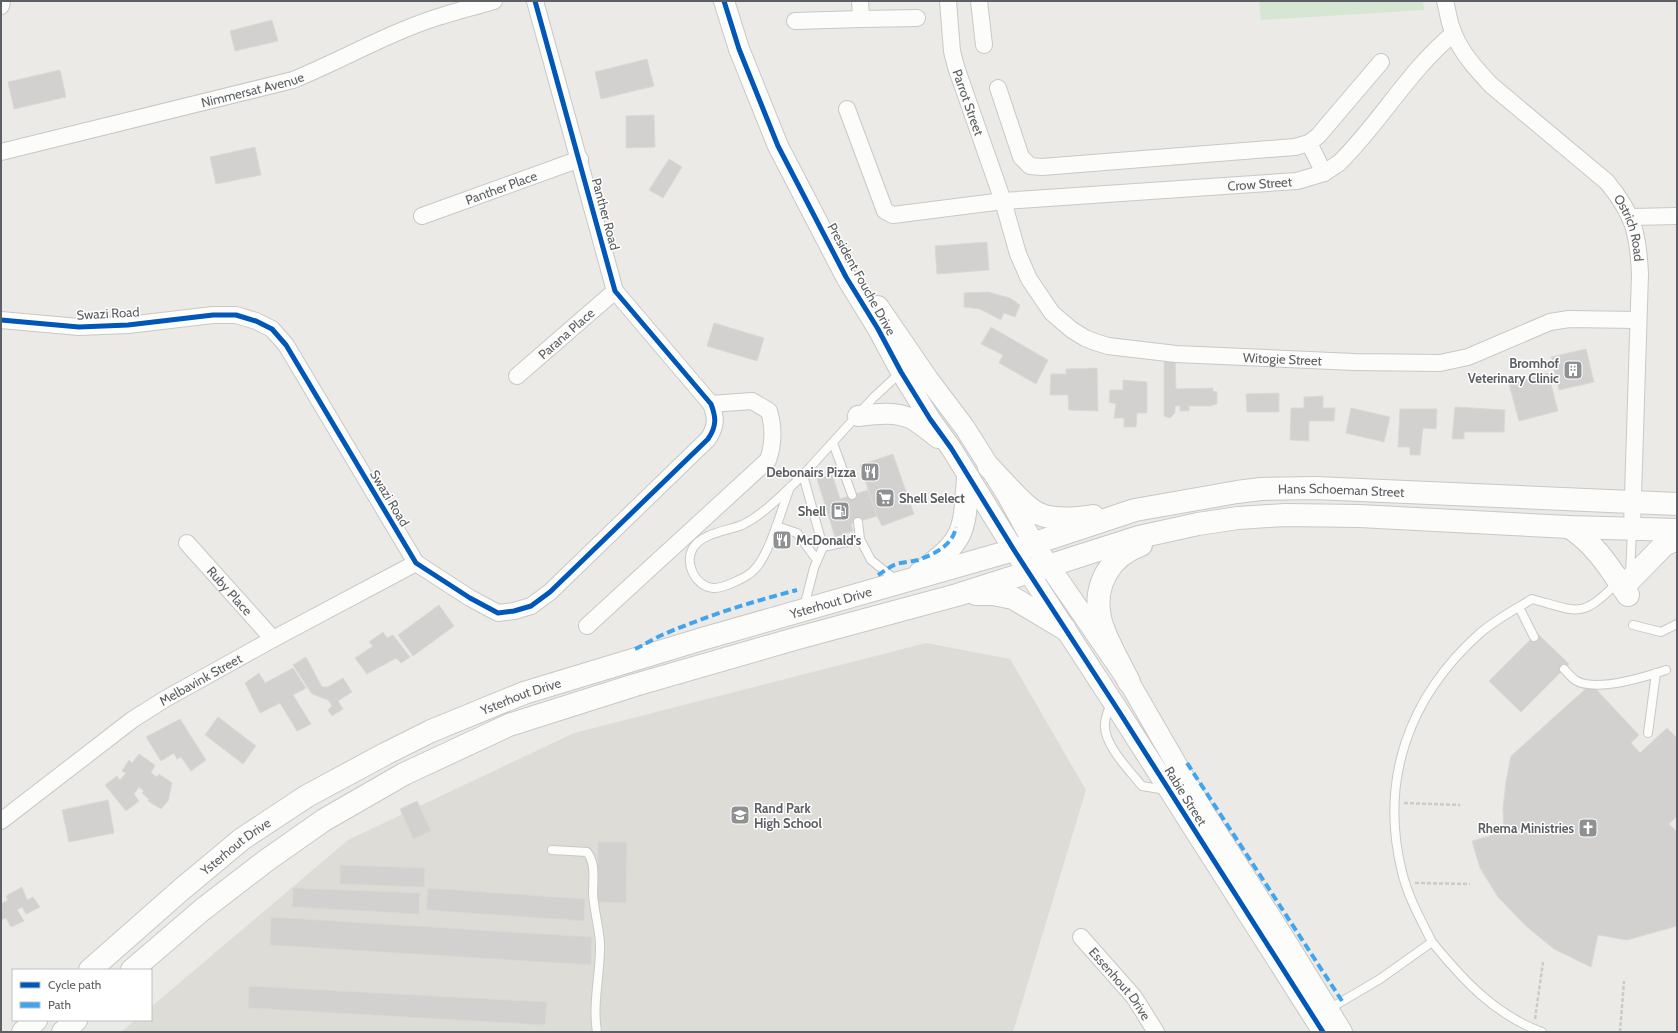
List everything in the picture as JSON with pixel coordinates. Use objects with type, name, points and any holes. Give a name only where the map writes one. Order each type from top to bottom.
[{"type":"main road","points":[[989,467],[1028,507],[1036,513],[1049,517],[1078,518],[1136,510]]},
{"type":"main road","points":[[906,582],[944,555],[960,536],[965,518],[968,477]]},
{"type":"main road","name":"Hans Schoeman Street","points":[[1024,547],[1136,510],[1237,492],[1262,490],[1315,488],[1677,504]]},
{"type":"main road","name":"Hans Schoeman Street","points":[[1029,573],[1139,537],[1198,524],[1265,516],[1309,515],[1677,530]]},
{"type":"main road","points":[[1129,682],[1102,627],[1099,596],[1104,575],[1114,561],[1132,548],[1198,524]]},
{"type":"main road","points":[[1569,526],[1582,534],[1591,543],[1625,586],[1664,545],[1677,539]]},
{"type":"main road","name":"Ysterhout Drive","points":[[91,969],[182,889],[242,839],[307,796],[385,754],[431,732],[524,694],[702,639],[906,582],[1024,547]]},
{"type":"main road","name":"Ysterhout Drive","points":[[133,969],[202,910],[267,860],[324,820],[404,774],[509,725],[679,672],[957,595],[1029,573]]},
{"type":"main road","points":[[957,595],[983,593],[1014,598],[1065,629]]},
{"type":"main road","points":[[23,1032],[35,1021]]},
{"type":"main road","points":[[63,1032],[75,1021]]},
{"type":"street","points":[[1,6],[2,1]]},
{"type":"street","name":"Nimmersat Avenue","points":[[1,152],[293,80],[332,64],[393,35],[438,17],[494,1]]},
{"type":"street","name":"Panther Road","points":[[535,1],[580,159],[615,290],[710,404]]},
{"type":"street","name":"President Fouche Drive","points":[[724,1],[739,49],[771,130],[797,184],[829,242],[855,271],[908,367],[930,419],[951,448],[968,477],[1024,547]]},
{"type":"street","points":[[860,1],[862,19]]},
{"type":"street","name":"Parrot Street","points":[[948,1],[952,51],[956,67],[1003,200]]},
{"type":"street","points":[[980,1],[984,45]]},
{"type":"street","name":"Ostrich Road","points":[[1445,1],[1453,34],[1468,59],[1491,85],[1607,182],[1619,196],[1631,217],[1638,240],[1639,256],[1632,528]]},
{"type":"street","points":[[795,21],[917,18]]},
{"type":"street","name":"Crow Street","points":[[846,109],[885,211],[893,215],[1003,200],[1297,181],[1324,173],[1332,169],[1345,157],[1442,42],[1453,34]]},
{"type":"street","points":[[998,88],[1021,157],[1030,166],[1042,167],[1287,147],[1309,142],[1318,136],[1381,62]]},
{"type":"street","points":[[1309,142],[1324,173]]},
{"type":"street","name":"Panther Place","points":[[422,216],[580,159]]},
{"type":"street","name":"Witogie Street","points":[[1003,200],[1018,254],[1023,266],[1029,279],[1052,313],[1072,330],[1085,338],[1108,346],[1176,354],[1362,362],[1440,363],[1468,357],[1550,322],[1569,319],[1638,320]]},
{"type":"street","points":[[1631,217],[1677,216]]},
{"type":"street","name":"Parana Place","points":[[517,376],[615,290]]},
{"type":"street","name":"Swazi Road","points":[[1,320],[79,327],[128,325],[213,315],[236,315],[256,321],[272,330],[286,345],[416,563],[470,598],[498,613],[514,611],[531,606],[550,592],[708,439],[715,421],[714,413],[710,404]]},
{"type":"street","name":"President Fouche Drive","points":[[908,367],[965,428],[1007,494],[1024,547]]},
{"type":"street","points":[[587,626],[768,460],[773,446],[773,424],[768,411],[752,401],[710,404]]},
{"type":"street","points":[[858,416],[878,414],[902,415],[912,419],[951,448]]},
{"type":"street","name":"Ruby Place","points":[[187,543],[273,639]]},
{"type":"street","name":"Rabie Street","points":[[1024,547],[1050,566],[1129,682],[1204,812],[1342,1032]]},
{"type":"street","name":"Rabie Street","points":[[1024,547],[1029,573],[1323,1032]]},
{"type":"street","name":"Melbavink Street","points":[[1,821],[132,720],[165,699],[273,639],[416,563]]},
{"type":"street","name":"Essenhout Drive","points":[[1081,937],[1134,997],[1156,1032]]},
{"type":"lane","points":[[790,487],[762,562],[753,572],[725,586],[713,588],[703,585],[694,575],[689,561],[693,548],[702,539],[742,525],[753,518],[790,487],[833,443],[873,398],[908,367]]},
{"type":"lane","points":[[833,443],[852,496]]},
{"type":"lane","points":[[803,475],[823,547],[817,560],[803,610]]},
{"type":"lane","points":[[858,522],[860,539],[872,560],[906,582]]},
{"type":"lane","points":[[776,526],[797,534],[817,560]]},
{"type":"lane","points":[[1538,1031],[1506,1015],[1485,999],[1457,974],[1432,942],[1405,883],[1394,828],[1397,782],[1401,756],[1418,710],[1432,688],[1479,634],[1532,599],[1575,610],[1584,609],[1625,586],[1632,528]]},
{"type":"lane","points":[[823,547],[860,539]]},
{"type":"lane","points":[[1520,607],[1534,637]]},
{"type":"lane","points":[[1633,625],[1661,632],[1677,624]]},
{"type":"lane","points":[[1564,669],[1575,679],[1581,682],[1597,684],[1637,680],[1666,670]]},
{"type":"lane","points":[[1648,733],[1656,673]]},
{"type":"lane","points":[[552,850],[587,852],[590,856],[593,867],[593,895],[600,941],[596,1016],[597,1032]]},
{"type":"lane","points":[[1328,1009],[1380,979],[1432,942]]},
{"type":"path","points":[[1395,803],[1460,805]]},
{"type":"path","points":[[1405,883],[1470,884]]},
{"type":"path","points":[[1538,1031],[1543,962]]},
{"type":"path","points":[[1620,1032],[1624,981]]},
{"type":"shaded area","name":"Rand Park High School","points":[[926,643],[1010,659],[1086,790],[1013,1032],[121,1032],[134,1021],[152,1021],[152,1006],[348,840],[574,733]]},
{"type":"green space","points":[[1259,1],[1423,1],[1424,10],[1261,20]]},
{"type":"building","points":[[272,20],[278,41],[235,51],[230,31]]},
{"type":"building","points":[[647,59],[654,86],[601,99],[595,72]]},
{"type":"building","points":[[60,70],[66,97],[14,109],[8,82]]},
{"type":"building","points":[[654,115],[655,147],[626,148],[626,116]]},
{"type":"building","points":[[255,147],[261,175],[216,184],[210,157]]},
{"type":"building","points":[[669,159],[682,167],[663,198],[649,190]]},
{"type":"building","points":[[987,242],[989,270],[937,274],[935,246]]},
{"type":"building","points":[[988,292],[1010,298],[1020,305],[1015,317],[1004,313],[1001,320],[980,309],[964,307],[964,293]]},
{"type":"building","points":[[714,323],[764,338],[757,361],[707,346]]},
{"type":"building","points":[[991,327],[1048,360],[1036,384],[999,363],[1003,355],[981,344]]},
{"type":"building","name":"Bromhof Veterinary Clinic","points":[[1586,349],[1594,382],[1559,390],[1551,357]]},
{"type":"building","points":[[1164,359],[1175,359],[1176,389],[1213,388],[1213,391],[1217,392],[1217,404],[1212,406],[1189,406],[1189,411],[1180,411],[1180,406],[1175,406],[1175,413],[1170,418],[1164,416]]},
{"type":"building","points":[[1097,368],[1098,411],[1069,410],[1068,395],[1050,395],[1051,374],[1066,374],[1066,369]]},
{"type":"building","points":[[1548,373],[1558,411],[1519,421],[1509,384]]},
{"type":"building","points":[[1123,380],[1147,382],[1147,413],[1137,413],[1136,427],[1124,427],[1124,418],[1114,418],[1116,404],[1109,402],[1110,390],[1123,390]]},
{"type":"building","points":[[1279,393],[1279,412],[1247,412],[1246,394]]},
{"type":"building","points":[[1323,396],[1323,408],[1335,408],[1334,421],[1309,421],[1309,441],[1290,440],[1291,408],[1304,408],[1304,397]]},
{"type":"building","points":[[1455,407],[1505,410],[1504,432],[1464,432],[1464,439],[1452,439]]},
{"type":"building","points":[[1351,408],[1390,417],[1384,442],[1346,433]]},
{"type":"building","points":[[1400,409],[1437,409],[1436,429],[1423,428],[1420,455],[1410,455],[1410,447],[1398,447]]},
{"type":"building","points":[[893,454],[914,514],[882,526],[877,516],[860,465]]},
{"type":"building","points":[[832,474],[840,499],[868,490],[877,516],[851,524],[853,531],[835,537],[817,479]]},
{"type":"building","points":[[439,605],[454,626],[413,656],[398,635]]},
{"type":"building","points":[[383,632],[387,638],[393,635],[410,657],[401,663],[396,658],[367,674],[355,658],[373,646],[369,642]]},
{"type":"building","points":[[1537,633],[1569,664],[1521,712],[1489,681]]},
{"type":"building","points":[[306,657],[322,687],[328,687],[343,678],[352,692],[338,701],[343,709],[332,716],[328,710],[332,706],[328,700],[312,694],[293,665]]},
{"type":"building","points":[[293,668],[306,688],[293,695],[311,724],[297,731],[280,703],[260,713],[245,683],[259,673],[265,683]]},
{"type":"building","name":"Rhema Ministries","points":[[1591,684],[1639,735],[1631,743],[1640,753],[1667,728],[1677,738],[1677,816],[1669,824],[1677,832],[1677,926],[1627,940],[1598,935],[1591,967],[1554,949],[1526,926],[1498,897],[1480,868],[1472,841],[1504,832],[1503,808],[1511,756]]},
{"type":"building","points":[[218,717],[256,746],[243,764],[205,735]]},
{"type":"building","points":[[180,719],[206,760],[191,771],[181,757],[177,759],[174,753],[161,761],[146,737]]},
{"type":"building","points":[[139,754],[155,765],[151,773],[157,777],[159,774],[172,783],[168,801],[161,809],[148,801],[149,799],[142,793],[144,791],[139,787],[134,794],[139,801],[126,811],[105,785],[117,776],[120,780],[126,773],[122,771],[129,760],[132,763]]},
{"type":"building","points":[[108,800],[114,833],[69,842],[62,810]]},
{"type":"building","points":[[417,801],[431,831],[413,839],[400,809]]},
{"type":"building","points":[[598,842],[627,842],[626,903],[597,902]]},
{"type":"building","points":[[340,865],[425,868],[424,887],[340,884]]},
{"type":"building","points":[[22,887],[27,900],[33,897],[40,907],[26,914],[22,907],[17,910],[24,921],[11,927],[6,918],[1,920],[1,904],[8,900],[6,896]]},
{"type":"building","points":[[293,888],[420,893],[419,914],[292,907]]},
{"type":"building","points":[[428,888],[585,899],[584,921],[426,910]]},
{"type":"building","points":[[271,917],[592,937],[591,965],[270,945]]},
{"type":"building","points":[[249,986],[547,1002],[545,1025],[248,1008]]},
{"type":"marked path","points":[[878,575],[894,565],[918,560],[937,552],[951,539],[956,527]]},
{"type":"marked path","points":[[635,649],[662,635],[695,622],[797,590]]},
{"type":"marked path","points":[[1187,763],[1342,1001]]},
{"type":"cycle path","points":[[1,320],[79,327],[128,325],[213,315],[236,315],[256,321],[272,329],[286,345],[416,563],[470,598],[498,613],[514,611],[531,606],[550,592],[708,439],[715,422],[711,404],[615,291],[535,1]]},
{"type":"cycle path","points":[[724,1],[739,49],[778,146],[846,277],[878,329],[901,372],[1323,1032]]},
{"type":"place","name":"Bromhof Veterinary Clinic","points":[[1573,370]]},
{"type":"place","name":"Debonairs Pizza","points":[[870,472]]},
{"type":"place","name":"Shell Select","points":[[885,498]]},
{"type":"place","name":"Shell","points":[[840,511]]},
{"type":"place","name":"McDonald's","points":[[782,540]]},
{"type":"place","name":"Rand Park High School","points":[[740,815]]},
{"type":"place","name":"Rhema Ministries","points":[[1588,828]]}]
